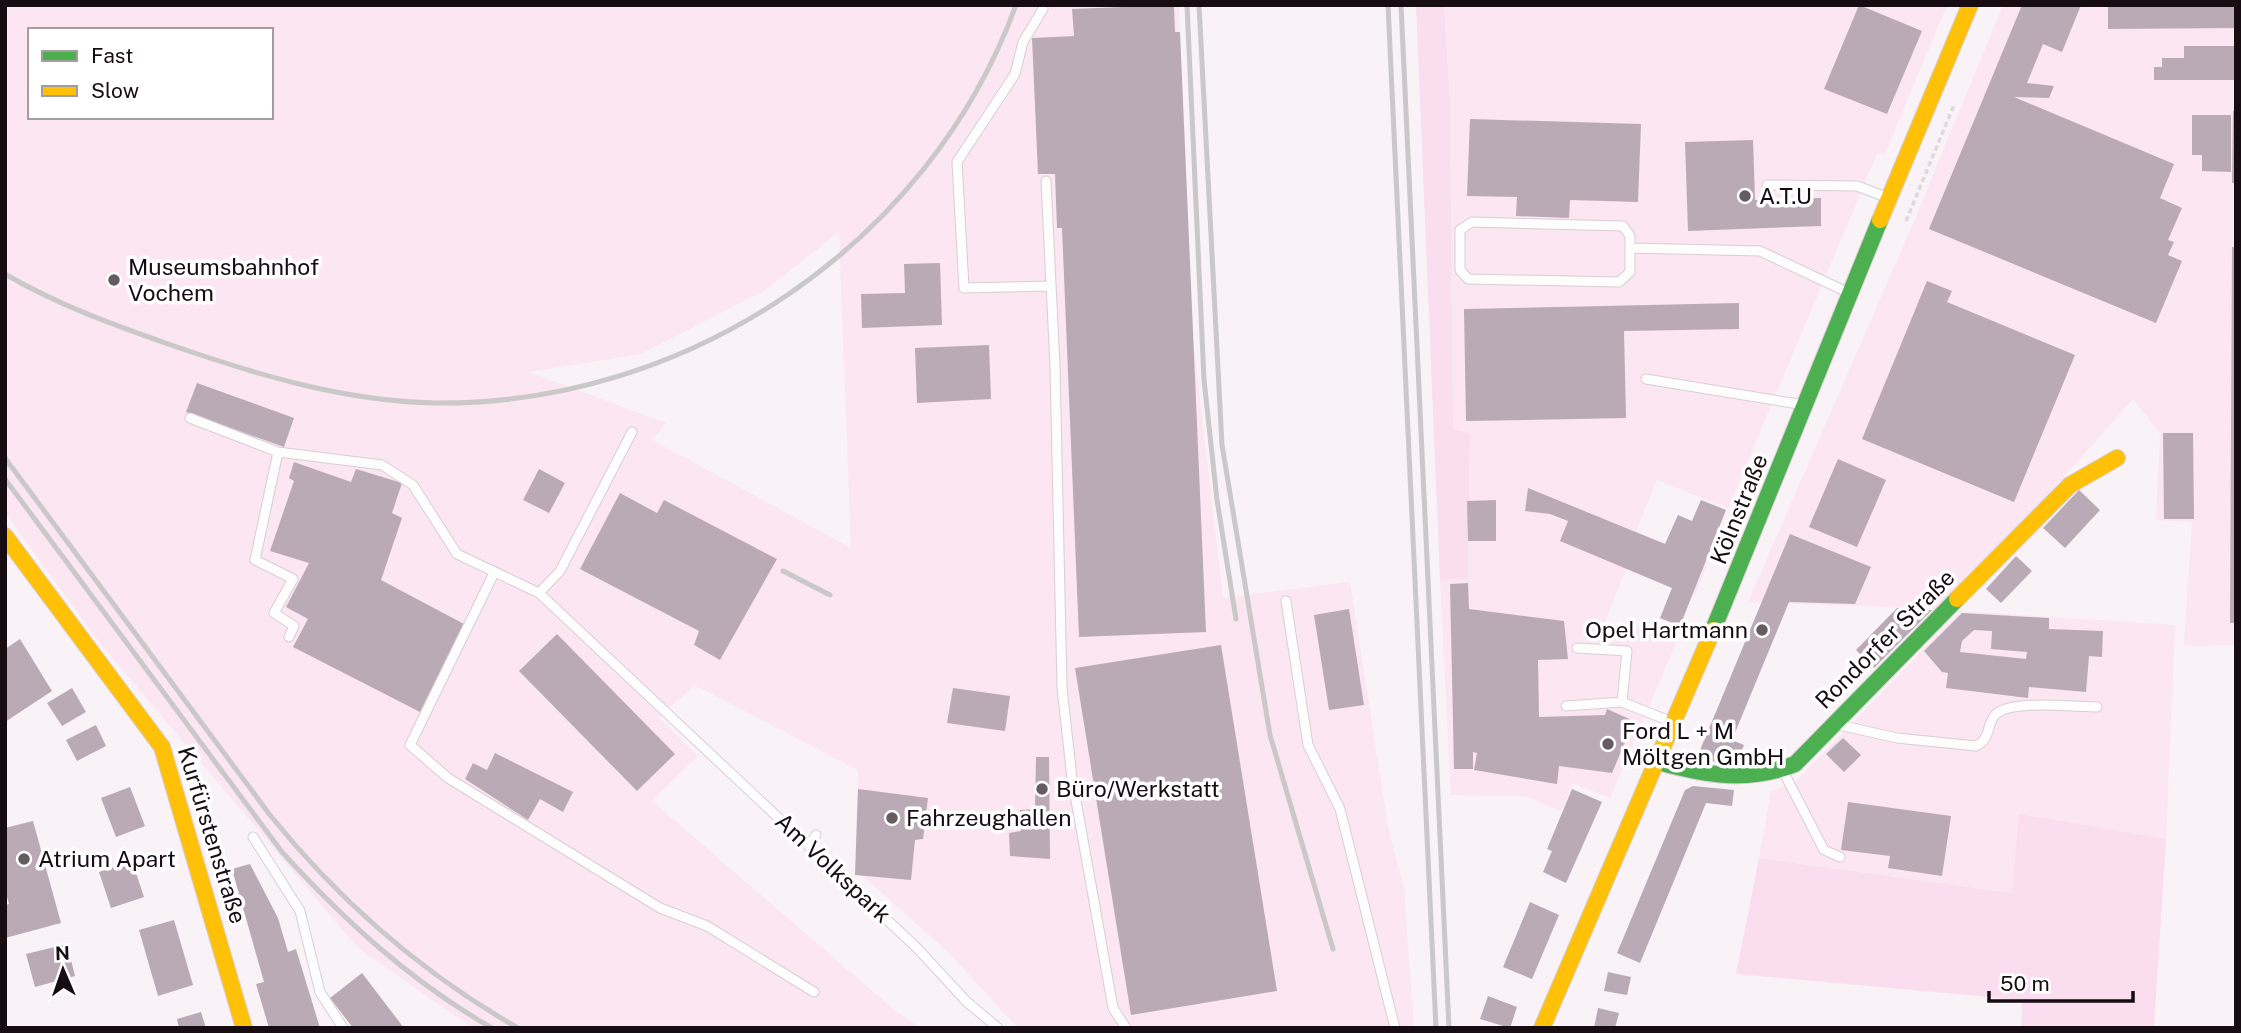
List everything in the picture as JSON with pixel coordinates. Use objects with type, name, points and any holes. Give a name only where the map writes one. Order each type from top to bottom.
[{"type":"street","name":"Kölnstraße","points":[[1542,1028],[1658,762],[1970,5]]},
{"type":"street","name":"Rondorfer Straße","points":[[1658,762],[1703,774],[1753,778],[1795,764],[2070,485],[2118,458]]},
{"type":"street","name":"Kurfürstenstraße","points":[[5,536],[162,747],[244,1028]]},
{"type":"lane","points":[[1043,9],[1023,42],[1015,74],[957,162],[964,288],[1051,286]]},
{"type":"lane","points":[[1046,181],[1064,701],[1072,778],[1113,1008],[1125,1028]]},
{"type":"lane","points":[[1767,185],[1857,186],[1889,198]]},
{"type":"lane","points":[[1472,222],[1623,226],[1630,236],[1630,248],[1630,272],[1619,282],[1468,279],[1460,270],[1460,230],[1472,222]]},
{"type":"lane","points":[[1630,248],[1760,251],[1850,293]]},
{"type":"lane","points":[[1646,379],[1806,405]]},
{"type":"lane","name":"Am Volkspark","points":[[190,418],[278,452],[382,465],[413,485],[457,554],[539,593],[809,845],[916,947],[967,1002],[998,1028]]},
{"type":"lane","points":[[539,593],[560,571],[632,432]]},
{"type":"lane","points":[[278,452],[255,560],[293,579],[274,613],[294,626],[289,637]]},
{"type":"lane","points":[[494,573],[410,746],[448,778],[648,901],[706,926],[814,992]]},
{"type":"lane","points":[[1286,601],[1308,745],[1340,809],[1395,1028]]},
{"type":"lane","points":[[1577,649],[1626,651],[1622,702]]},
{"type":"lane","points":[[1566,706],[1622,702],[1674,723]]},
{"type":"lane","points":[[1833,724],[1897,738],[1966,746],[1982,743],[1987,737],[1993,718],[2006,708],[2097,707]]},
{"type":"lane","points":[[1782,770],[1824,850],[1840,858]]},
{"type":"lane","points":[[809,845],[816,835]]},
{"type":"lane","points":[[253,837],[300,911],[320,992],[343,1028]]},
{"type":"shaded area","points":[[5,5],[1179,5],[1190,313],[1223,598],[1350,582],[1388,827],[1404,889],[1414,1028],[1018,1028],[950,954],[861,874],[855,875],[858,770],[695,685],[659,717],[698,756],[652,801],[893,1009],[920,1028],[473,1028],[358,948],[99,642],[5,513]],"holes":[[[839,232],[851,548],[652,440],[666,423],[529,372],[641,354],[765,290]]]},
{"type":"shaded area","points":[[1416,5],[1444,5],[1450,101],[1453,430],[1470,433],[1468,578],[1440,580]]},
{"type":"shaded area","points":[[1444,5],[1947,5],[1885,154],[1877,154],[1728,508],[1657,480],[1636,531],[1708,561],[1695,596],[1626,569],[1603,626],[1680,634],[1610,798],[1573,783],[1561,811],[1524,796],[1451,795],[1440,580],[1468,578],[1470,433],[1453,431],[1450,101]]},
{"type":"shaded area","points":[[2003,5],[2236,5],[2236,645],[2184,646],[2192,522],[2156,520],[2160,433],[2133,399],[1946,609],[1748,602],[1913,224]]},
{"type":"shaded area","points":[[1961,611],[2175,625],[2166,839],[2019,815],[2013,893],[1759,858],[1771,792],[1795,782]]},
{"type":"shaded area","points":[[2019,814],[2166,839],[2154,1028],[2021,1028],[2022,1000],[1736,974],[1759,858],[2012,893]]},
{"type":"building","points":[[1174,5],[1175,32],[1180,32],[1206,632],[1079,637],[1062,228],[1057,228],[1055,174],[1038,174],[1032,38],[1074,36],[1072,9]]},
{"type":"building","points":[[1859,5],[1922,31],[1887,114],[1824,89]]},
{"type":"building","points":[[2022,5],[2081,5],[2062,52],[2043,44],[2027,83],[2054,86],[2049,98],[2014,97],[2174,164],[2160,198],[2182,208],[2168,240],[2174,242],[2168,255],[2182,261],[2156,323],[1929,229]]},
{"type":"building","points":[[2108,5],[2236,5],[2236,28],[2108,29]]},
{"type":"building","points":[[2184,46],[2236,46],[2236,80],[2154,80],[2154,67],[2162,67],[2162,58],[2184,58]]},
{"type":"building","points":[[2233,111],[2236,111],[2236,183],[2232,183]]},
{"type":"building","points":[[2192,115],[2231,115],[2231,172],[2202,171],[2202,155],[2192,155]]},
{"type":"building","points":[[1470,119],[1641,124],[1638,202],[1570,200],[1569,218],[1516,216],[1517,197],[1467,196]]},
{"type":"building","points":[[1753,140],[1755,200],[1821,198],[1821,226],[1688,231],[1685,142]]},
{"type":"building","points":[[2232,247],[2236,247],[2236,623],[2230,623]]},
{"type":"building","points":[[940,263],[942,325],[862,328],[861,294],[905,293],[904,264]]},
{"type":"building","points":[[1927,281],[1952,291],[1947,302],[2075,355],[2014,502],[1862,439]]},
{"type":"building","points":[[1739,303],[1739,329],[1624,331],[1626,418],[1466,421],[1464,309]]},
{"type":"building","points":[[989,345],[991,399],[917,403],[915,348]]},
{"type":"building","points":[[197,383],[294,418],[284,447],[186,412]]},
{"type":"building","points":[[2163,433],[2193,433],[2194,519],[2164,519]]},
{"type":"building","points":[[1838,459],[1886,480],[1857,547],[1809,527]]},
{"type":"building","points":[[294,462],[351,482],[356,469],[402,483],[392,513],[402,518],[381,580],[464,624],[420,712],[293,647],[308,619],[286,607],[309,563],[270,551],[294,481],[289,478]]},
{"type":"building","points":[[539,469],[565,483],[549,513],[523,500]]},
{"type":"building","points":[[1528,488],[1665,544],[1678,515],[1692,521],[1701,500],[1726,510],[1680,626],[1660,618],[1672,588],[1560,541],[1568,521],[1550,514],[1525,511]]},
{"type":"building","points":[[2079,490],[2100,510],[2065,548],[2043,528]]},
{"type":"building","points":[[620,493],[657,513],[664,500],[777,559],[720,660],[694,645],[699,631],[580,569]]},
{"type":"building","points":[[1496,500],[1496,541],[1468,541],[1467,501]]},
{"type":"building","points":[[1790,534],[1871,567],[1855,604],[1789,602],[1732,740],[1744,745],[1734,770],[1698,755]]},
{"type":"building","points":[[2016,556],[2032,571],[2001,603],[1986,589]]},
{"type":"building","points":[[1468,583],[1469,609],[1564,621],[1568,659],[1538,660],[1539,717],[1605,715],[1607,709],[1634,721],[1612,773],[1559,766],[1557,784],[1474,770],[1477,753],[1473,752],[1473,769],[1454,769],[1450,584]]},
{"type":"building","points":[[1897,608],[1932,610],[1874,668],[1856,650]]},
{"type":"building","points":[[1349,609],[1364,705],[1329,710],[1314,615]]},
{"type":"building","points":[[1962,613],[2049,618],[2049,629],[2103,631],[2102,657],[2089,656],[2086,692],[2029,687],[2028,698],[1946,688],[1948,673],[1942,672],[1924,651]],"holes":[[[1974,630],[1992,631],[1991,649],[2027,652],[2026,659],[1960,652],[1962,641]]]},
{"type":"building","points":[[557,634],[675,754],[637,791],[519,671]]},
{"type":"building","points":[[20,639],[52,691],[5,722],[5,649]]},
{"type":"building","points":[[1221,645],[1277,991],[1131,1015],[1075,668]]},
{"type":"building","points":[[72,688],[86,712],[62,726],[47,703]]},
{"type":"building","points":[[953,688],[1010,696],[1005,731],[947,723]]},
{"type":"building","points":[[96,725],[106,746],[77,761],[66,740]]},
{"type":"building","points":[[1843,738],[1861,755],[1844,772],[1826,754]]},
{"type":"building","points":[[495,753],[573,792],[563,812],[540,799],[528,820],[465,779],[473,763],[487,770]]},
{"type":"building","name":"Büro/Werkstatt","points":[[1036,757],[1049,757],[1050,859],[1010,856],[1009,833],[1021,831],[1020,810],[1035,809]]},
{"type":"building","points":[[1693,786],[1734,790],[1732,806],[1706,803],[1640,963],[1617,953],[1685,790]]},
{"type":"building","points":[[130,787],[145,826],[116,837],[101,798]]},
{"type":"building","name":"Fahrzeughallen","points":[[858,789],[928,798],[923,839],[915,840],[911,880],[855,875]]},
{"type":"building","points":[[1572,789],[1602,802],[1566,883],[1543,872],[1552,851],[1547,849]]},
{"type":"building","points":[[1848,802],[1951,816],[1942,876],[1888,868],[1890,856],[1841,850]]},
{"type":"building","name":"Atrium Apart","points":[[33,821],[61,923],[5,938],[5,905],[9,904],[5,890],[5,828]]},
{"type":"building","points":[[132,861],[144,897],[111,908],[99,872]]},
{"type":"building","points":[[250,864],[278,918],[288,952],[296,949],[320,1028],[269,1028],[256,984],[264,982],[232,869]]},
{"type":"building","points":[[1530,902],[1559,915],[1532,979],[1503,967]]},
{"type":"building","points":[[174,920],[193,985],[158,996],[139,930]]},
{"type":"building","points":[[67,944],[75,976],[35,987],[26,954]]},
{"type":"building","points":[[1608,972],[1631,977],[1627,995],[1604,991]]},
{"type":"building","points":[[362,973],[404,1028],[353,1028],[330,998]]},
{"type":"building","points":[[1488,996],[1517,1007],[1510,1028],[1480,1019]]},
{"type":"building","points":[[1598,1008],[1619,1013],[1615,1028],[1594,1028]]},
{"type":"building","points":[[201,1012],[206,1028],[179,1028],[177,1019]]},
{"type":"railway","points":[[5,274],[66,305],[171,345],[269,376],[334,392],[435,403],[529,397],[620,376],[707,341],[788,295],[861,237],[924,168],[976,91],[1016,5]]},
{"type":"railway","points":[[1187,5],[1204,380],[1217,500],[1236,619]]},
{"type":"railway","points":[[1199,5],[1222,445],[1270,735],[1333,949]]},
{"type":"railway","points":[[1388,5],[1436,1028]]},
{"type":"railway","points":[[1401,5],[1449,1028]]},
{"type":"railway","points":[[5,458],[270,815],[297,847],[353,906],[415,959],[518,1028]]},
{"type":"railway","points":[[5,479],[282,852],[355,926],[406,970],[492,1028]]},
{"type":"railway","points":[[783,571],[830,595]]},
{"type":"traffic: fast","points":[[1713,630],[1880,220]]},
{"type":"traffic: fast","points":[[1658,762],[1727,775],[1761,774],[1795,764],[1957,599]]},
{"type":"traffic: slow","points":[[1880,220],[1970,5]]},
{"type":"traffic: slow","points":[[1957,599],[2070,485],[2117,458]]},
{"type":"traffic: slow","points":[[5,536],[162,747],[244,1028]]},
{"type":"traffic: slow","points":[[1542,1028],[1713,630]]},
{"type":"place","name":"A.T.U","points":[[1745,196]]},
{"type":"place","name":"Museumsbahnhof Vochem","points":[[114,280]]},
{"type":"place","name":"Opel Hartmann","points":[[1762,630]]},
{"type":"place","name":"Ford L + M Möltgen GmbH","points":[[1608,744]]},
{"type":"place","name":"Büro/Werkstatt","points":[[1042,789]]},
{"type":"place","name":"Fahrzeughallen","points":[[892,818]]},
{"type":"place","name":"Atrium Apart","points":[[24,859]]}]
